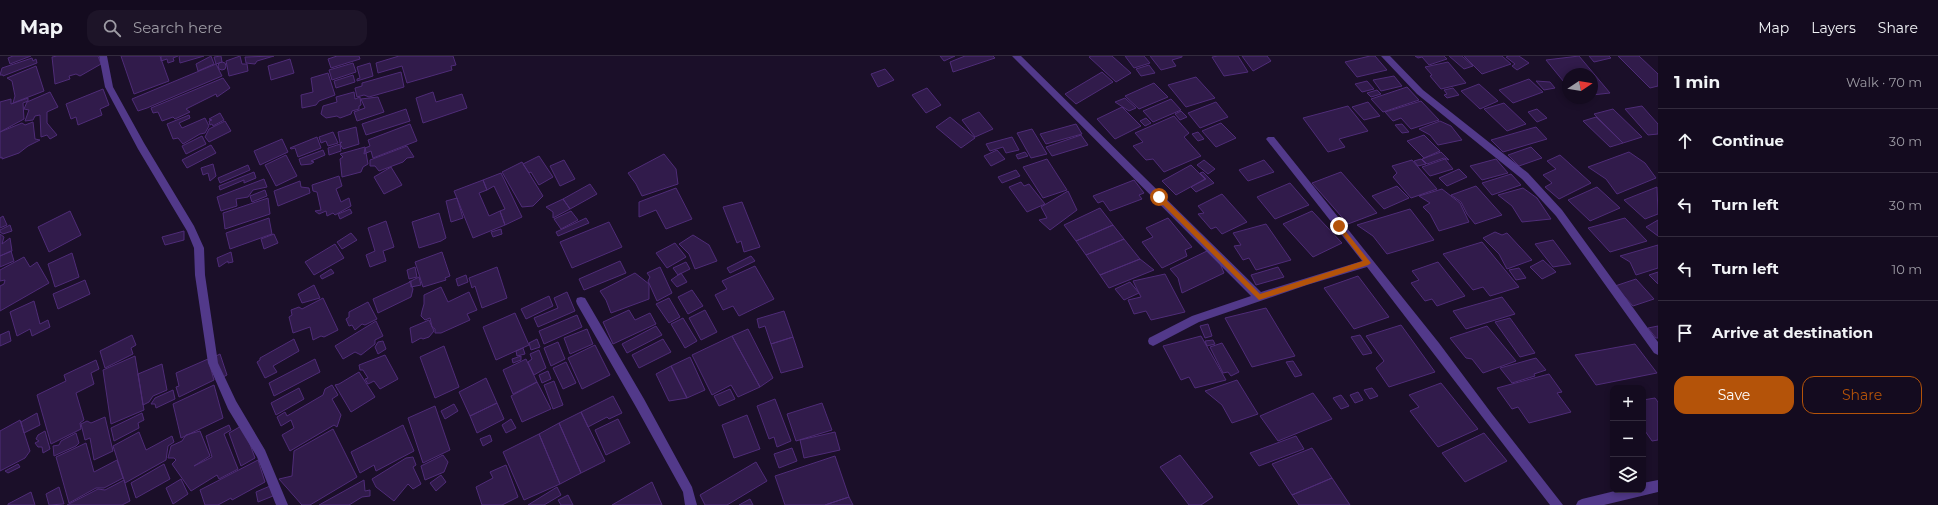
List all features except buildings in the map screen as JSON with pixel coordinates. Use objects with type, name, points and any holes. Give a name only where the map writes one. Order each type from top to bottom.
[{"type":"street","points":[[103,56],[109,87],[140,146],[191,229],[199,248],[201,282],[213,363],[232,405],[261,454],[282,505]]},
{"type":"street","points":[[1016,56],[1259,297]]},
{"type":"street","points":[[1385,56],[1420,92],[1525,176],[1554,207],[1595,260],[1658,350]]},
{"type":"street","points":[[1271,139],[1435,346],[1488,418],[1557,505]]},
{"type":"street","points":[[1153,342],[1196,319],[1259,297],[1368,263]]},
{"type":"street","points":[[581,301],[640,403],[688,492],[691,505]]},
{"type":"street","points":[[1646,489],[1658,486]]},
{"type":"street","points":[[1582,505],[1630,493]]},
{"type":"route","points":[[1159,197],[1259,297],[1368,263],[1339,226]]}]
